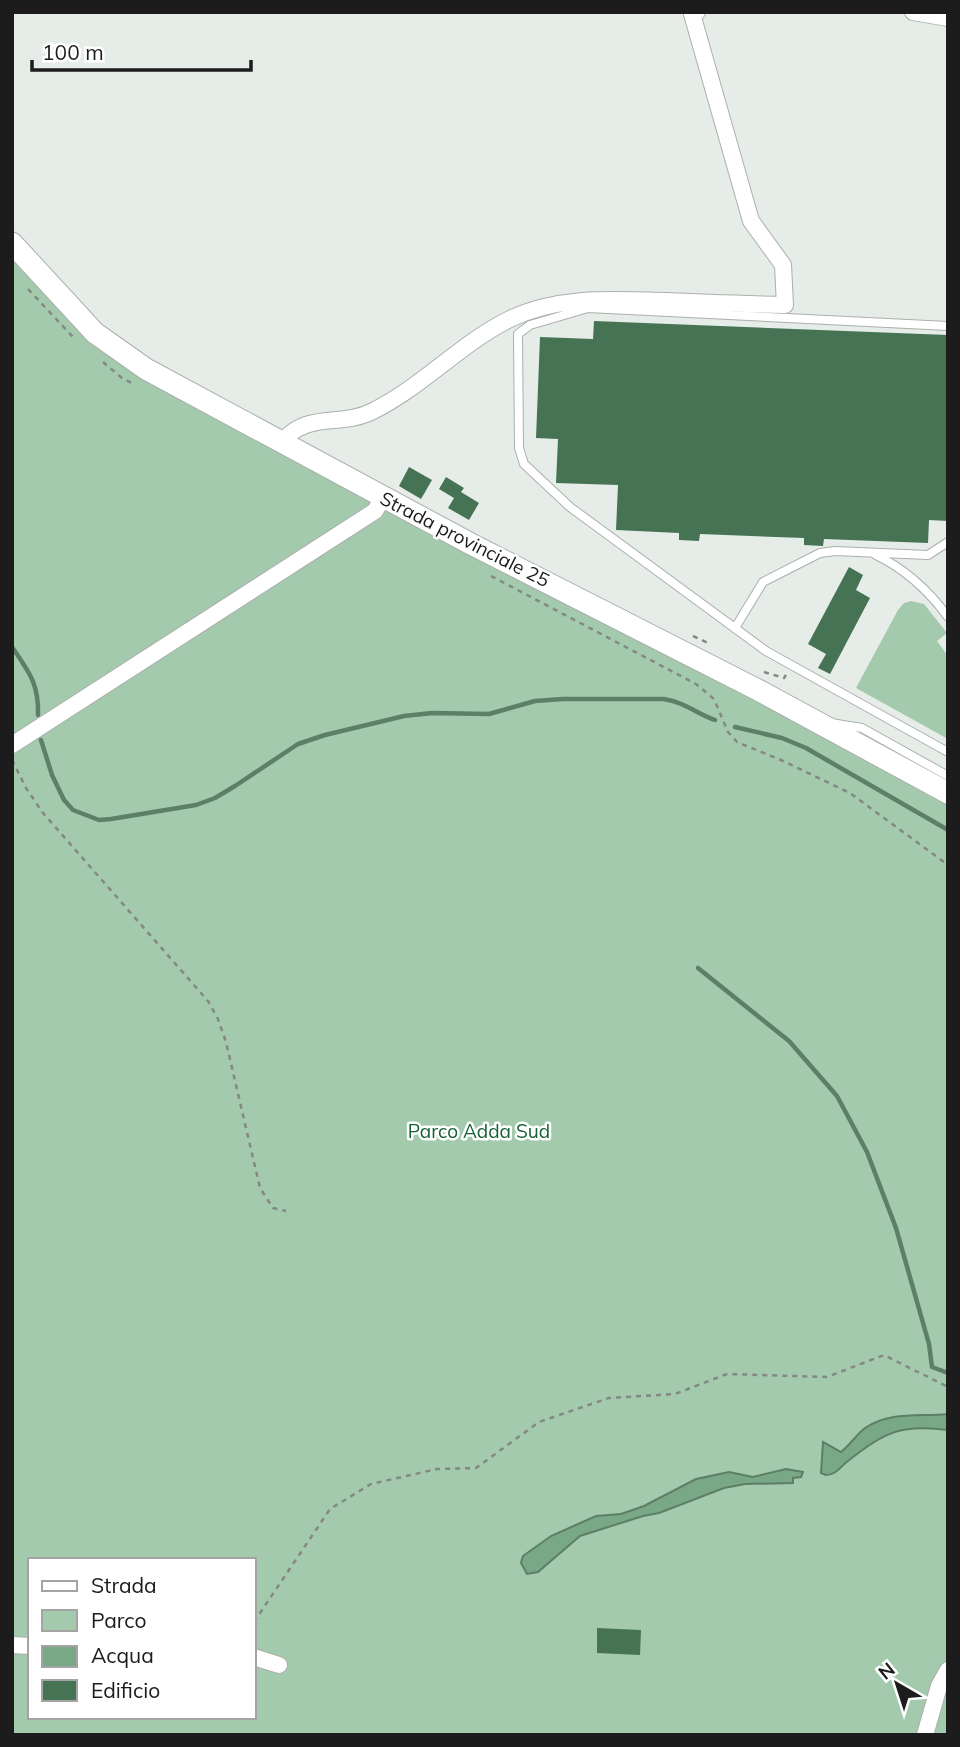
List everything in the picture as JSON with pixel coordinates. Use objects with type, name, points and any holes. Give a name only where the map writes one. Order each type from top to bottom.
[{"type":"street","points":[[281,443],[291,431],[303,424],[350,418],[369,413],[388,403],[486,333],[529,310],[596,299],[785,305],[783,265],[751,220],[692,14],[697,12]]},
{"type":"street","points":[[913,12],[948,18]]},
{"type":"street","name":"Strada provinciale 25","points":[[12,243],[95,334],[145,369],[383,498],[696,657],[948,793]]},
{"type":"street","points":[[12,745],[375,511],[383,498]]},
{"type":"street","points":[[256,1658],[279,1665]]},
{"type":"street","points":[[925,1735],[939,1686],[948,1671]]},
{"type":"lane","points":[[948,326],[588,308],[530,325],[518,334],[519,448],[524,464],[570,507],[765,651],[948,752]]},
{"type":"lane","points":[[734,628],[763,582],[820,553],[928,555],[948,542]]},
{"type":"lane","points":[[870,552],[914,580],[948,617]]},
{"type":"lane","points":[[820,724],[842,723],[862,728],[948,776]]},
{"type":"path","points":[[21,281],[74,338]]},
{"type":"path","points":[[103,362],[134,384]]},
{"type":"path","points":[[491,576],[696,684],[713,699],[728,732],[737,742],[850,793],[948,865]]},
{"type":"path","points":[[12,760],[26,788],[44,813],[208,1001],[226,1042],[260,1188],[273,1208],[286,1211]]},
{"type":"path","points":[[256,1619],[330,1509],[371,1484],[437,1469],[476,1468],[539,1422],[597,1402],[609,1398],[675,1394],[727,1374],[827,1377],[884,1355],[948,1387]]},
{"type":"green space","name":"Parco Adda Sud","points":[[12,252],[89,336],[948,802],[948,1735],[12,1735]]},
{"type":"green space","points":[[911,601],[924,604],[947,633],[937,641],[948,656],[948,739],[856,688],[898,610],[904,603]]},
{"type":"water","points":[[948,1414],[948,1430],[918,1428],[894,1432],[872,1443],[835,1472],[829,1475],[821,1473],[823,1442],[841,1452],[865,1428],[885,1419]]},
{"type":"water","points":[[786,1469],[803,1472],[801,1477],[793,1478],[793,1483],[745,1484],[724,1488],[659,1513],[580,1536],[538,1572],[527,1574],[521,1563],[523,1556],[551,1536],[596,1516],[621,1514],[644,1506],[696,1479],[729,1472],[753,1477]]},
{"type":"building","points":[[594,321],[948,335],[948,521],[929,520],[928,543],[824,539],[823,546],[804,545],[804,538],[700,534],[699,541],[679,540],[679,533],[616,530],[618,485],[556,483],[558,439],[536,438],[540,337],[593,339]]},
{"type":"building","points":[[409,467],[432,480],[421,499],[399,486]]},
{"type":"building","points":[[446,477],[464,488],[461,492],[479,503],[469,520],[448,508],[454,498],[439,489]]},
{"type":"building","points":[[849,567],[863,575],[856,590],[870,598],[830,674],[818,668],[826,654],[808,644]]},
{"type":"building","points":[[597,1628],[641,1630],[640,1655],[597,1653]]},
{"type":"waterway","points":[[12,647],[32,679],[37,695],[38,715]]},
{"type":"waterway","points":[[41,740],[52,775],[64,800],[73,810],[99,820],[196,805],[215,798],[298,744],[404,716],[432,713],[489,714],[535,701],[563,699],[664,699],[715,720]]},
{"type":"waterway","points":[[735,727],[782,738],[806,748],[948,830]]},
{"type":"waterway","points":[[698,968],[789,1041],[837,1096],[867,1152],[896,1228],[929,1344],[932,1367],[948,1373]]}]
